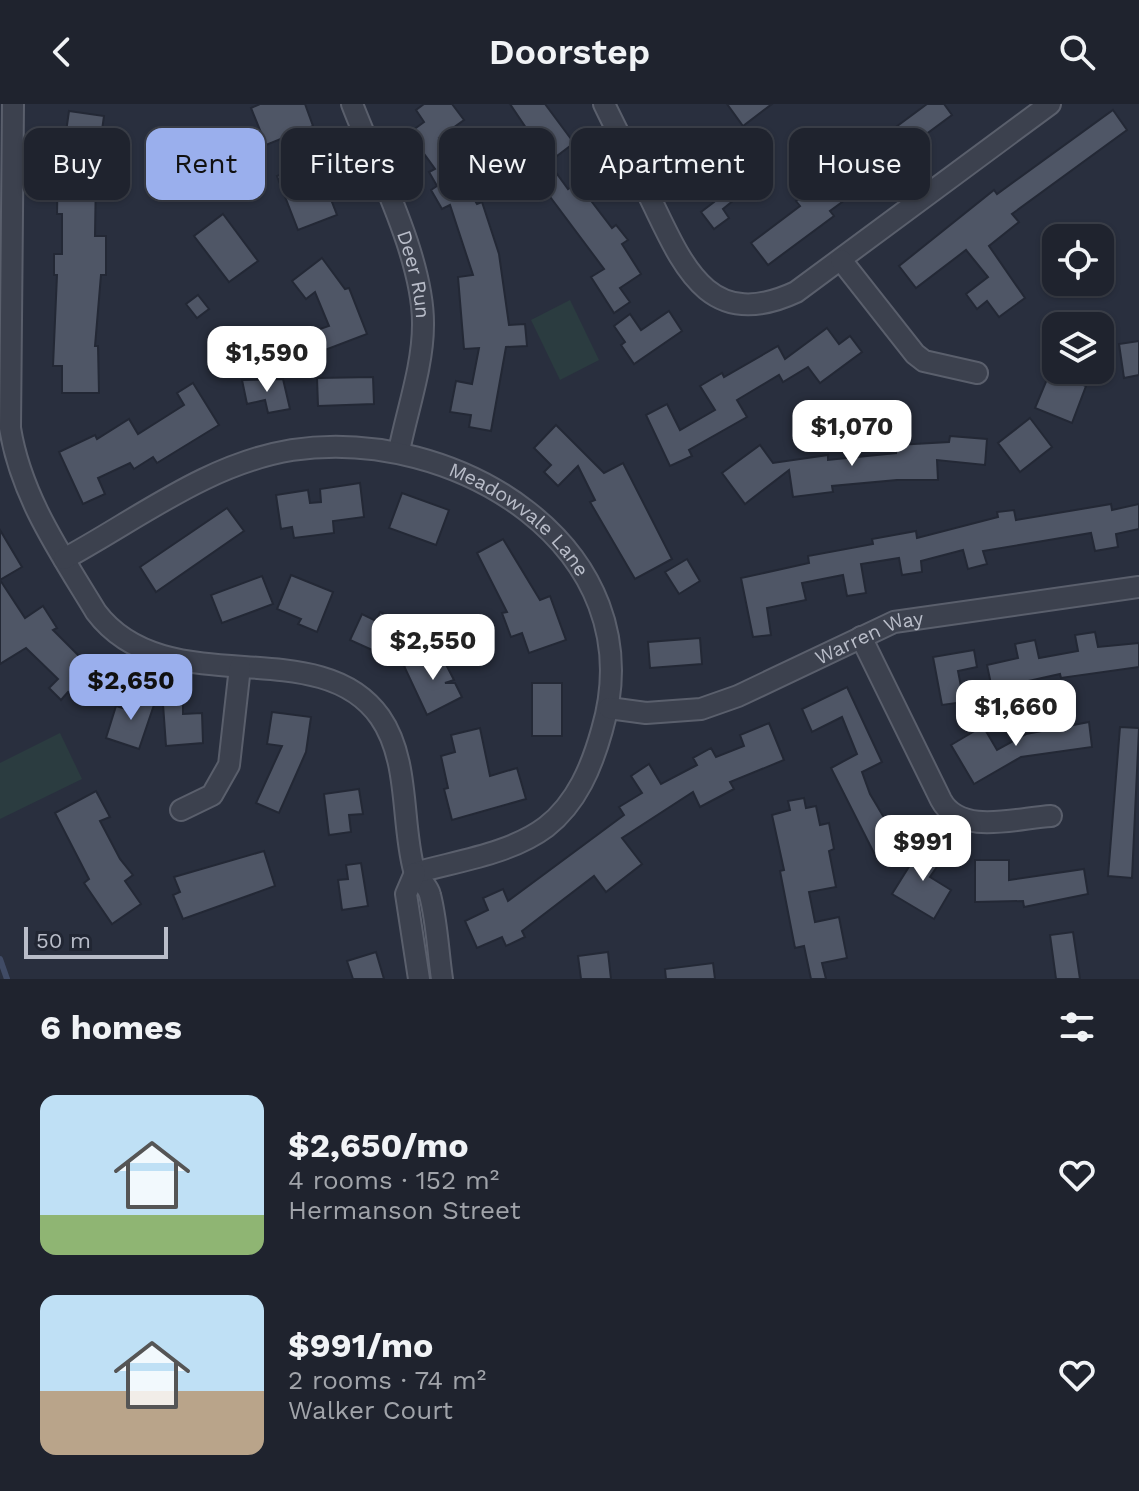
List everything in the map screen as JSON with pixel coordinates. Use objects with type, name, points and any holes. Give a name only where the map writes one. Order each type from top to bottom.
[{"type":"street","points":[[13,104],[10,428],[22,478],[64,559],[107,627],[130,645],[161,657],[322,677],[351,690],[373,708],[393,742],[415,873],[430,892],[442,979]]},
{"type":"street","name":"Deer Run","points":[[352,104],[413,264],[421,298],[422,343],[399,451]]},
{"type":"street","points":[[604,104],[689,274],[707,291],[751,304],[779,300],[841,260],[1050,104]]},
{"type":"street","points":[[841,260],[915,354],[924,361],[977,373]]},
{"type":"street","name":"Meadowvale Lane","points":[[64,559],[171,496],[245,462],[319,448],[399,451],[443,464],[496,488],[528,512],[565,548],[589,586],[605,628],[611,676],[609,708],[586,776],[555,820],[505,847],[415,873]]},
{"type":"street","name":"Warren Way","points":[[609,708],[646,713],[701,709],[738,696],[861,637],[910,618],[1139,587]]},
{"type":"street","points":[[861,637],[941,800],[953,816],[972,822],[1051,816]]},
{"type":"street","points":[[181,810],[212,795],[229,765],[240,667]]},
{"type":"street","points":[[415,873],[406,894],[419,979]]},
{"type":"shaded area","points":[[570,300],[599,360],[560,380],[531,320]]},
{"type":"shaded area","points":[[60,733],[82,779],[0,819],[0,763]]},
{"type":"building","points":[[260,104],[305,104],[313,126],[281,128],[281,139],[266,145],[265,128],[259,128],[251,108]]},
{"type":"building","points":[[424,104],[452,104],[464,120],[453,128],[439,128],[439,200],[482,202],[499,254],[509,325],[525,324],[527,346],[506,347],[491,431],[469,427],[471,415],[450,412],[456,381],[472,384],[479,348],[464,349],[458,277],[473,275],[450,205],[442,209],[431,190],[437,186],[429,172],[435,169],[423,152],[423,128],[416,128],[424,122],[416,110]]},
{"type":"building","points":[[510,104],[545,104],[571,139],[571,145],[555,157],[555,128],[526,128]]},
{"type":"building","points":[[727,104],[772,104],[743,126]]},
{"type":"building","points":[[927,104],[944,104],[952,115],[930,131],[930,128],[895,128]]},
{"type":"building","points":[[1113,110],[1127,130],[1012,214],[1019,222],[989,246],[1025,298],[999,317],[987,301],[977,309],[966,294],[988,277],[966,250],[916,288],[899,266],[994,190],[997,194]]},
{"type":"building","points":[[69,111],[104,116],[102,128],[67,128]]},
{"type":"building","points":[[557,174],[568,189],[571,187],[571,200],[595,200],[592,202],[612,228],[616,225],[628,240],[622,244],[641,274],[620,288],[630,302],[614,313],[591,277],[604,269],[552,200],[555,200],[555,176]]},
{"type":"building","points":[[57,200],[96,200],[95,236],[106,236],[106,275],[101,275],[95,346],[98,346],[99,393],[62,393],[62,366],[53,366],[57,275],[54,275],[54,254],[62,254],[62,214],[57,214]]},
{"type":"building","points":[[286,200],[331,200],[337,215],[298,230]]},
{"type":"building","points":[[713,200],[734,200],[723,209],[729,218],[714,229],[701,212],[714,202]]},
{"type":"building","points":[[845,200],[830,211],[834,216],[768,265],[751,243],[800,206],[796,201]]},
{"type":"building","points":[[223,214],[258,261],[229,282],[194,236]]},
{"type":"building","points":[[322,258],[345,289],[349,288],[367,334],[325,350],[317,330],[329,326],[315,292],[306,299],[292,281]]},
{"type":"building","points":[[198,295],[209,309],[197,318],[186,304]]},
{"type":"building","points":[[669,311],[682,331],[634,364],[621,345],[625,342],[614,326],[630,314],[641,330]]},
{"type":"building","points":[[827,328],[839,344],[850,336],[862,352],[820,383],[808,367],[783,382],[779,375],[737,400],[747,417],[689,450],[692,456],[670,466],[646,415],[667,404],[680,430],[715,410],[700,386],[722,373],[724,377],[778,346],[785,359]]},
{"type":"building","points":[[1139,341],[1139,375],[1124,378],[1119,344]]},
{"type":"building","points":[[373,377],[374,404],[318,406],[317,378]]},
{"type":"building","points":[[283,379],[290,409],[268,413],[265,400],[247,404],[242,380]]},
{"type":"building","points":[[193,383],[219,425],[157,463],[153,457],[134,469],[130,463],[98,478],[105,494],[83,504],[59,452],[95,435],[97,439],[129,419],[138,434],[184,405],[177,393]]},
{"type":"building","points":[[1045,384],[1086,386],[1072,423],[1035,408]]},
{"type":"building","points":[[1030,418],[1052,447],[1020,472],[998,443]]},
{"type":"building","points":[[556,425],[604,473],[623,463],[672,559],[635,579],[590,502],[595,500],[578,466],[558,486],[544,472],[551,465],[534,448]]},
{"type":"building","points":[[950,436],[987,439],[985,465],[937,460],[938,480],[832,486],[833,492],[793,497],[789,470],[745,504],[722,473],[760,445],[773,463],[828,455],[828,460],[896,453],[896,445],[949,442]]},
{"type":"building","points":[[360,483],[364,517],[333,521],[334,533],[294,538],[292,527],[281,529],[276,495],[308,490],[310,503],[321,502],[320,489]]},
{"type":"building","points":[[402,493],[449,510],[436,545],[389,528]]},
{"type":"building","points":[[1111,504],[1112,510],[1139,504],[1139,529],[1116,534],[1118,547],[1095,551],[1091,533],[983,551],[987,564],[968,569],[963,550],[921,561],[922,572],[902,575],[899,558],[861,564],[866,593],[847,596],[843,575],[802,583],[806,600],[767,608],[771,635],[753,637],[741,578],[809,563],[808,556],[873,544],[872,539],[916,531],[917,538],[998,517],[997,512],[1014,510],[1016,520]]},
{"type":"building","points":[[227,508],[244,531],[156,592],[140,567]]},
{"type":"building","points":[[0,530],[22,567],[0,580]]},
{"type":"building","points":[[503,539],[540,600],[550,596],[566,640],[529,653],[522,633],[511,637],[502,613],[507,612],[477,553]]},
{"type":"building","points":[[687,559],[700,581],[679,594],[665,572]]},
{"type":"building","points":[[291,575],[333,592],[317,632],[298,624],[301,619],[277,609]]},
{"type":"building","points":[[262,576],[273,604],[222,623],[211,595]]},
{"type":"building","points":[[0,580],[25,618],[43,606],[57,628],[53,630],[103,680],[79,703],[68,692],[61,700],[49,688],[58,679],[26,648],[0,664]]},
{"type":"building","points":[[380,612],[408,625],[392,659],[350,640],[362,614],[376,621]]},
{"type":"building","points":[[1095,632],[1098,647],[1139,643],[1139,667],[1061,678],[1060,674],[992,689],[987,665],[1018,658],[1015,644],[1035,640],[1039,658],[1078,651],[1075,635]]},
{"type":"building","points":[[700,638],[702,664],[650,668],[648,642]]},
{"type":"building","points":[[438,649],[454,680],[445,683],[455,683],[462,697],[427,715],[404,666]]},
{"type":"building","points":[[974,650],[977,667],[958,671],[964,702],[942,705],[933,657]]},
{"type":"building","points":[[532,683],[562,683],[562,736],[532,736]]},
{"type":"building","points":[[847,687],[882,762],[862,772],[870,794],[889,826],[907,816],[916,831],[875,855],[831,768],[857,754],[842,717],[812,732],[802,709]]},
{"type":"building","points":[[131,694],[155,702],[139,749],[106,738],[116,706],[126,709]]},
{"type":"building","points":[[183,702],[183,714],[202,713],[203,743],[166,746],[163,704]]},
{"type":"building","points":[[272,712],[311,717],[306,752],[279,813],[256,803],[282,746],[267,744]]},
{"type":"building","points":[[1089,722],[1092,747],[1021,757],[974,784],[951,745],[983,726],[997,750],[1026,734]]},
{"type":"building","points":[[769,723],[784,760],[730,782],[734,789],[700,807],[693,792],[622,838],[642,864],[606,892],[594,876],[522,931],[525,937],[506,946],[502,937],[477,948],[465,921],[488,910],[483,898],[503,889],[508,901],[624,815],[619,807],[642,793],[631,776],[649,764],[661,784],[697,765],[693,758],[711,748],[716,757],[744,746],[740,735]]},
{"type":"building","points":[[1120,727],[1139,728],[1132,878],[1108,876]]},
{"type":"building","points":[[480,728],[490,776],[517,768],[526,799],[452,820],[444,789],[448,788],[441,756],[455,752],[451,735]]},
{"type":"building","points":[[359,789],[363,814],[349,815],[351,832],[329,835],[324,794]]},
{"type":"building","points":[[96,791],[110,817],[100,821],[120,859],[133,875],[125,881],[141,904],[112,924],[84,883],[89,879],[55,813]]},
{"type":"building","points":[[804,798],[806,808],[816,806],[820,825],[829,823],[834,849],[829,851],[836,887],[809,892],[815,922],[839,917],[847,958],[822,963],[826,979],[811,979],[804,946],[795,948],[780,871],[784,870],[772,815],[790,810],[788,801]]},
{"type":"building","points":[[925,841],[945,855],[930,877],[951,890],[934,919],[892,894]]},
{"type":"building","points":[[264,851],[275,886],[183,919],[173,895],[180,892],[174,877]]},
{"type":"building","points":[[975,860],[1009,860],[1009,880],[1084,869],[1088,894],[1024,907],[1023,901],[975,902]]},
{"type":"building","points":[[361,863],[368,906],[342,910],[338,880],[348,879],[346,865]]},
{"type":"building","points":[[1073,932],[1080,979],[1056,979],[1050,935]]},
{"type":"building","points":[[376,952],[384,979],[353,979],[347,961]]},
{"type":"building","points":[[608,952],[611,979],[581,979],[578,956]]},
{"type":"building","points":[[713,963],[715,979],[666,979],[665,969]]},
{"type":"waterway","points":[[0,959],[7,979]]}]
